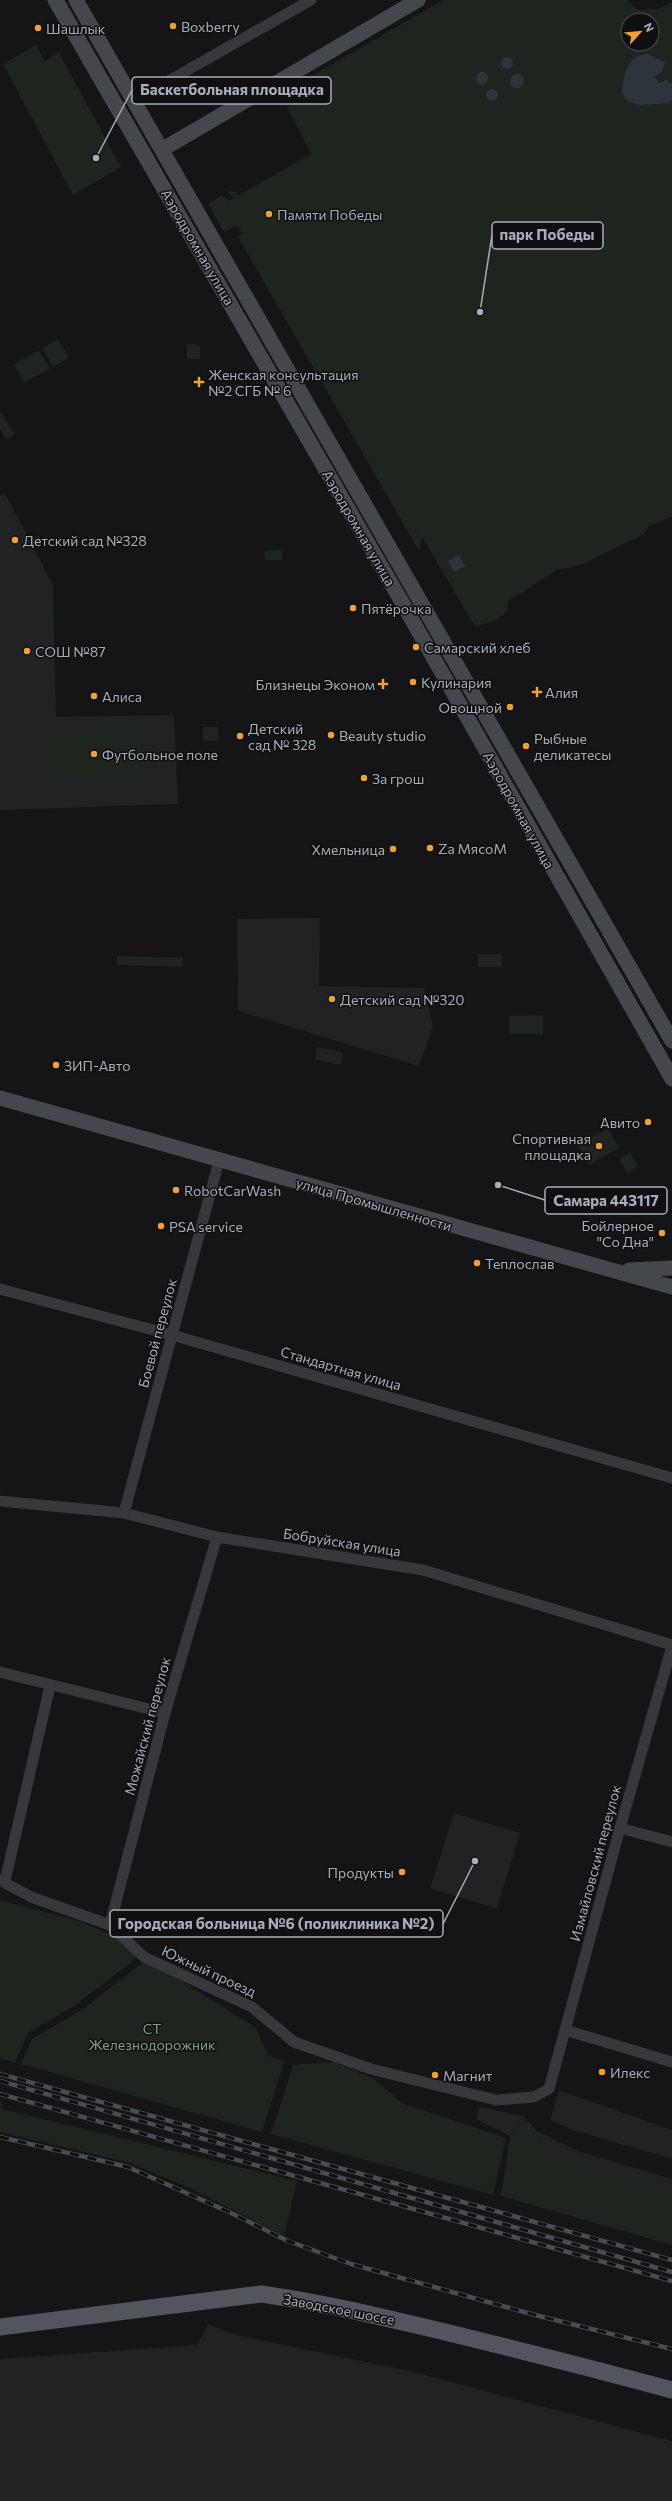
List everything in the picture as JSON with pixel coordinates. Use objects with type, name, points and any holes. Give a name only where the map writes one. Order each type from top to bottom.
[{"type":"main road","name":"Аэродромная улица","points":[[55,0],[403,604],[672,1079]]},
{"type":"main road","name":"Аэродромная улица","points":[[76,0],[672,1041]]},
{"type":"main road","points":[[162,149],[418,0]]},
{"type":"main road","name":"улица Промышленности","points":[[0,1098],[219,1161],[672,1287]]},
{"type":"main road","name":"улица Промышленности","points":[[610,1270],[672,1268]]},
{"type":"main road","name":"Заводское шоссе","points":[[0,2327],[261,2294],[296,2298],[389,2318],[548,2356],[672,2390]]},
{"type":"street","points":[[134,100],[311,0]]},
{"type":"street","name":"Боевой переулок","points":[[124,1513],[219,1161]]},
{"type":"street","name":"Стандартная улица","points":[[0,1289],[172,1334],[672,1478]]},
{"type":"street","name":"Бобруйская улица","points":[[0,1501],[124,1513],[217,1536],[422,1570],[672,1645]]},
{"type":"street","name":"Можайский переулок","points":[[110,1925],[165,1713],[217,1536]]},
{"type":"street","name":"Измайловский переулок","points":[[549,2089],[620,1828],[672,1645]]},
{"type":"street","points":[[0,1672],[50,1686],[165,1713]]},
{"type":"street","points":[[3,1881],[50,1686]]},
{"type":"street","points":[[620,1828],[672,1842]]},
{"type":"street","name":"Южный проезд","points":[[3,1881],[31,1897],[110,1925],[144,1957],[252,2007],[294,2042],[371,2069],[496,2100],[534,2097],[549,2089]]},
{"type":"street","points":[[565,2030],[672,2062]]},
{"type":"shaded area","points":[[648,54],[665,63],[662,72],[656,75],[655,78],[659,83],[666,80],[672,84],[672,100],[669,103],[640,105],[627,101],[622,92],[626,72],[631,62],[641,55]]},
{"type":"shaded area","points":[[505,57],[509,57],[513,63],[509,69],[505,69],[501,65],[501,61]]},
{"type":"shaded area","points":[[480,72],[484,72],[488,78],[484,84],[480,84],[476,80],[476,76]]},
{"type":"shaded area","points":[[517,74],[522,76],[524,81],[522,86],[517,88],[512,86],[510,81],[512,76]]},
{"type":"shaded area","points":[[494,89],[497,90],[497,100],[490,101],[487,100],[486,93],[487,90]]},
{"type":"shaded area","name":"СОШ №87","points":[[0,495],[6,495],[53,585],[56,717],[174,715],[178,804],[0,810]]},
{"type":"shaded area","points":[[459,555],[465,566],[454,572],[448,561]]},
{"type":"shaded area","name":"Детский сад №320","points":[[320,918],[319,986],[424,988],[433,1026],[419,1066],[238,1011],[237,919]]},
{"type":"shaded area","points":[[454,1813],[520,1833],[497,1909],[430,1888]]},
{"type":"shaded area","points":[[559,2090],[672,2130],[672,2159],[573,2130],[550,2120]]},
{"type":"shaded area","points":[[479,2107],[523,2116],[510,2136],[476,2119]]},
{"type":"shaded area","points":[[537,2131],[578,2151],[672,2179],[672,2192],[546,2155]]},
{"type":"shaded area","points":[[208,2324],[236,2335],[410,2371],[672,2441],[672,2501],[0,2501],[0,2359],[197,2345]]},
{"type":"green space","points":[[443,0],[627,0],[638,10],[658,9],[672,2],[672,517],[649,526],[644,534],[581,565],[557,570],[508,601],[506,611],[502,616],[485,624],[474,625],[415,525],[422,538],[419,551],[238,237],[242,234],[237,225],[224,232],[208,204],[222,195],[229,201],[234,198],[228,192],[232,191],[239,195],[311,154],[287,107],[293,103],[286,91]]},
{"type":"green space","points":[[36,45],[44,61],[59,53],[121,167],[73,195],[3,64]]},
{"type":"green space","points":[[58,339],[69,358],[53,367],[42,348]]},
{"type":"green space","points":[[187,344],[200,345],[200,359],[187,359]]},
{"type":"green space","points":[[39,350],[50,368],[24,383],[14,364]]},
{"type":"green space","points":[[0,411],[15,435],[6,440],[0,429]]},
{"type":"green space","points":[[282,550],[282,560],[265,560],[264,551]]},
{"type":"green space","name":"Футбольное поле","points":[[139,727],[146,735],[147,772],[145,777],[50,782],[43,774],[43,732]]},
{"type":"green space","points":[[203,727],[218,727],[218,741],[203,741]]},
{"type":"green space","points":[[478,954],[502,954],[502,967],[478,967]]},
{"type":"green space","points":[[117,956],[183,958],[183,967],[117,965]]},
{"type":"green space","points":[[543,1015],[543,1034],[509,1034],[509,1016]]},
{"type":"green space","points":[[317,1047],[343,1052],[341,1065],[315,1060]]},
{"type":"green space","name":"Спортивная площадка","points":[[608,1128],[619,1148],[589,1165],[578,1145]]},
{"type":"green space","points":[[630,1153],[638,1166],[627,1173],[619,1159]]},
{"type":"green space","points":[[0,1900],[79,1921],[115,1936],[136,1956],[134,1960],[74,2006],[28,2033],[15,2063],[0,2058]]},
{"type":"green space","name":"СТ Железнодорожник","points":[[143,1962],[164,1970],[256,2028],[268,2055],[284,2062],[262,2132],[21,2064],[32,2039],[86,2007]]},
{"type":"green space","points":[[334,2062],[374,2079],[402,2103],[506,2138],[493,2195],[271,2134],[293,2065]]},
{"type":"green space","points":[[0,2102],[3,2103],[2,2109],[297,2181],[284,2236],[192,2189],[130,2163],[0,2132]]},
{"type":"green space","points":[[523,2116],[537,2131],[547,2155],[672,2191],[672,2245],[501,2196],[510,2136]]},
{"type":"tram line","points":[[64,0],[672,1064]]},
{"type":"railway","points":[[0,2074],[672,2260]]},
{"type":"railway","points":[[0,2081],[672,2272]]},
{"type":"railway","points":[[0,2094],[672,2281]]},
{"type":"railway","points":[[0,2137],[128,2167],[229,2212],[288,2241],[351,2264],[535,2315],[672,2349]]},
{"type":"place","name":"Boxberry","points":[[173,26]]},
{"type":"place","name":"Шашлык","points":[[38,28]]},
{"type":"place","name":"Баскетбольная площадка","points":[[96,158]]},
{"type":"place","name":"Памяти Победы","points":[[269,214]]},
{"type":"place","name":"парк Победы","points":[[480,312]]},
{"type":"place","name":"Женская консультация №2 СГБ № 6","points":[[199,382]]},
{"type":"place","name":"Детский сад №328","points":[[15,540]]},
{"type":"place","name":"Пятёрочка","points":[[353,608]]},
{"type":"place","name":"Самарский хлеб","points":[[416,647]]},
{"type":"place","name":"СОШ №87","points":[[27,651]]},
{"type":"place","name":"Кулинария","points":[[413,682]]},
{"type":"place","name":"Близнецы Эконом","points":[[383,684]]},
{"type":"place","name":"Алия","points":[[537,692]]},
{"type":"place","name":"Алиса","points":[[94,696]]},
{"type":"place","name":"Овощной","points":[[510,707]]},
{"type":"place","name":"Beauty studio","points":[[331,735]]},
{"type":"place","name":"Детский сад № 328","points":[[240,736]]},
{"type":"place","name":"Рыбные деликатесы","points":[[526,746]]},
{"type":"place","name":"Футбольное поле","points":[[94,754]]},
{"type":"place","name":"За грош","points":[[364,778]]},
{"type":"place","name":"Za МясоМ","points":[[430,848]]},
{"type":"place","name":"Хмельница","points":[[393,849]]},
{"type":"place","name":"Детский сад №320","points":[[332,999]]},
{"type":"place","name":"ЗИП-Авто","points":[[56,1065]]},
{"type":"place","name":"Авито","points":[[648,1122]]},
{"type":"place","name":"Спортивная площадка","points":[[599,1146]]},
{"type":"place","name":"Самара 443117","points":[[498,1185]]},
{"type":"place","name":"RobotCarWash","points":[[176,1190]]},
{"type":"place","name":"PSA service","points":[[161,1226]]},
{"type":"place","name":"Бойлерное \"Со Дна\"","points":[[662,1233]]},
{"type":"place","name":"Теплослав","points":[[477,1263]]},
{"type":"place","name":"Городская больница №6 (поликлиника №2)","points":[[475,1861]]},
{"type":"place","name":"Продукты","points":[[402,1872]]},
{"type":"place","name":"Илекс","points":[[602,2072]]},
{"type":"place","name":"Магнит","points":[[435,2075]]}]
